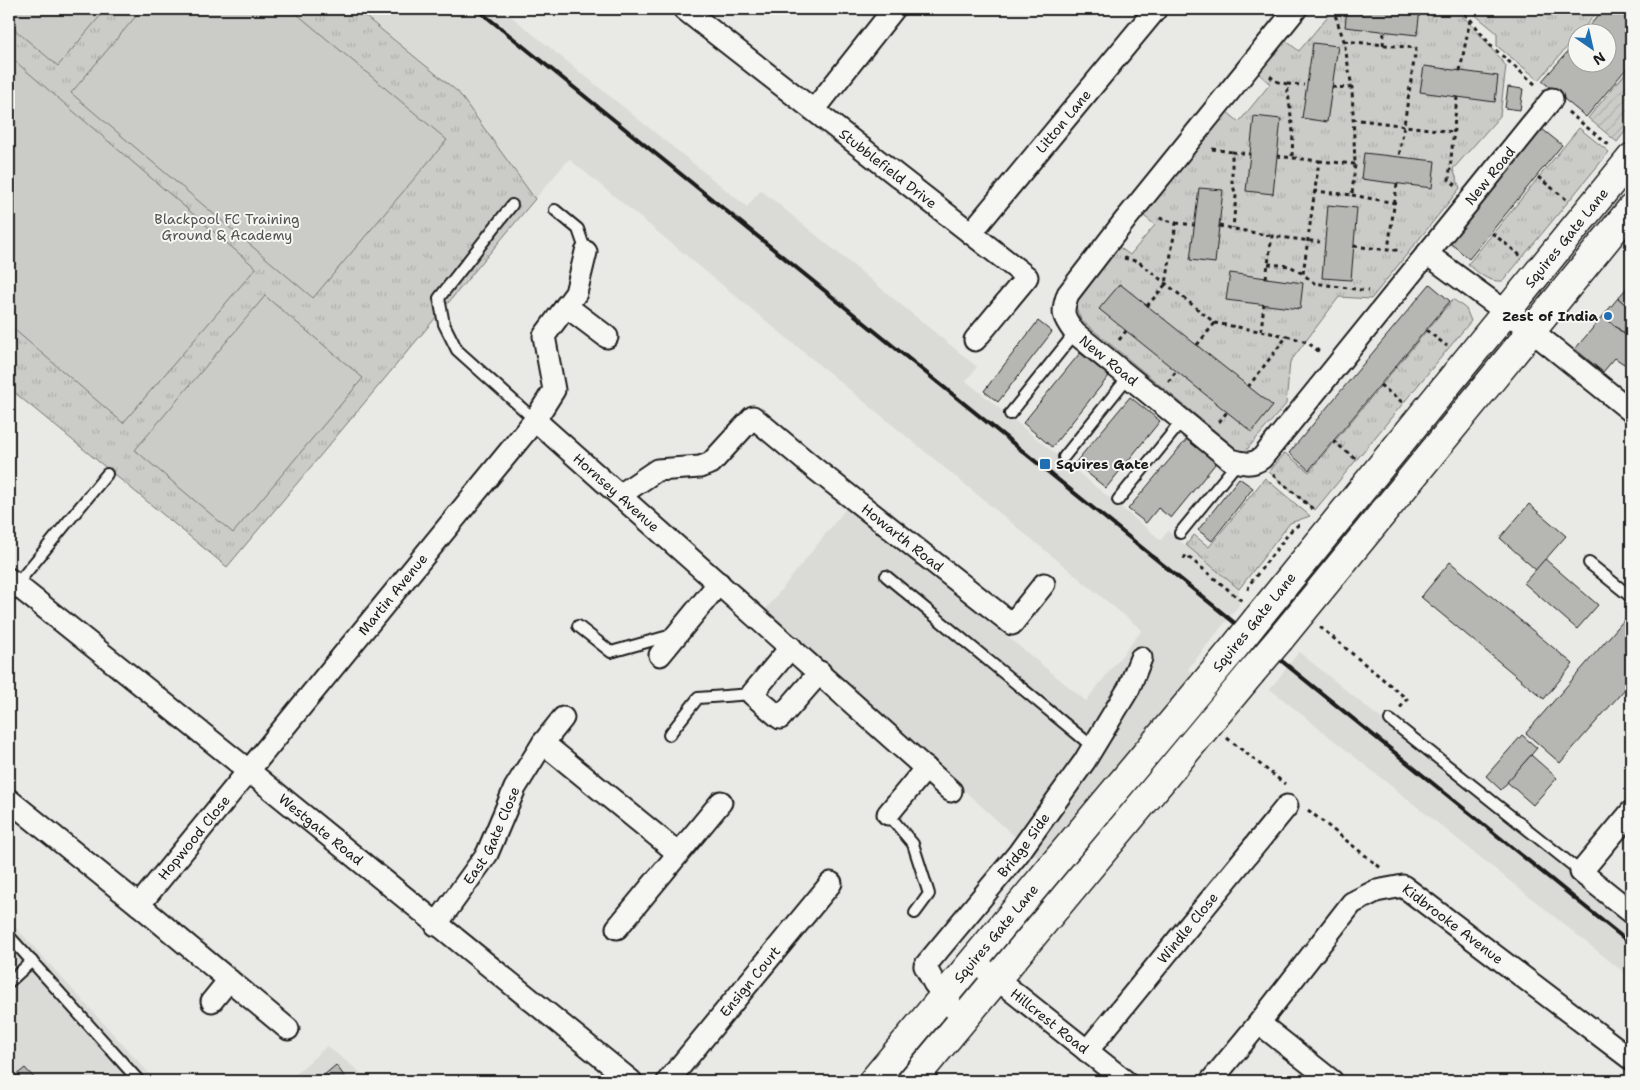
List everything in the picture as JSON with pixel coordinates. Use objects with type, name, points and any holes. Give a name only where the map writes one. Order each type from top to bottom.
[{"type":"main road","name":"Squires Gate Lane","points":[[873,1081],[1229,654],[1631,158]]},
{"type":"main road","points":[[912,1081],[1280,639],[1631,209]]},
{"type":"street","name":"Stubblefield Drive","points":[[684,9],[1028,277],[975,340]]},
{"type":"street","points":[[814,110],[894,9]]},
{"type":"street","name":"Litton Lane","points":[[971,233],[1156,9]]},
{"type":"street","name":"New Road","points":[[1296,9],[1105,245],[1068,294],[1064,305],[1063,317],[1075,334],[1225,455],[1238,462],[1251,464],[1262,458],[1552,99]]},
{"type":"street","name":"Martin Avenue","points":[[249,770],[535,420],[554,390],[544,336],[576,293],[586,252]]},
{"type":"street","points":[[1422,259],[1532,331],[1631,411]]},
{"type":"street","points":[[566,306],[607,337]]},
{"type":"street","name":"Howarth Road","points":[[620,495],[657,470],[700,467],[711,463],[753,417],[814,468],[1012,624],[1044,584]]},
{"type":"street","name":"Hornsey Avenue","points":[[535,420],[820,672],[951,791]]},
{"type":"street","name":"Westgate Road","points":[[12,582],[249,770],[436,925],[631,1081]]},
{"type":"street","points":[[660,655],[719,583]]},
{"type":"street","points":[[791,647],[752,694],[780,718],[820,672]]},
{"type":"street","name":"Bridge Side","points":[[962,1019],[944,996],[925,966],[1018,854],[1084,762],[1129,688],[1141,658]]},
{"type":"street","name":"East Gate Close","points":[[436,925],[487,854],[516,788],[543,743],[563,718]]},
{"type":"street","points":[[543,743],[678,853]]},
{"type":"street","points":[[888,814],[926,768]]},
{"type":"street","name":"Hopwood Close","points":[[139,906],[249,770]]},
{"type":"street","points":[[9,800],[288,1029]]},
{"type":"street","points":[[617,928],[721,802]]},
{"type":"street","name":"Windle Close","points":[[1087,1051],[1287,806]]},
{"type":"street","points":[[1631,812],[1581,872],[1631,912]]},
{"type":"street","name":"Ensign Court","points":[[668,1081],[831,883]]},
{"type":"street","name":"Kidbrooke Avenue","points":[[1211,1081],[1259,1024],[1352,903],[1376,891],[1403,886],[1631,1059]]},
{"type":"street","name":"Hillcrest Road","points":[[973,960],[1125,1081]]},
{"type":"street","points":[[212,1002],[229,980]]},
{"type":"street","points":[[1259,1024],[1332,1081]]},
{"type":"lane","points":[[512,205],[438,298],[444,324],[457,350],[535,420]]},
{"type":"lane","points":[[555,210],[578,229],[586,252]]},
{"type":"lane","points":[[1010,414],[1075,334]]},
{"type":"lane","points":[[1064,456],[1128,377]]},
{"type":"lane","points":[[1118,500],[1182,421]]},
{"type":"lane","points":[[1180,533],[1238,462]]},
{"type":"lane","points":[[12,582],[107,474]]},
{"type":"lane","points":[[1589,563],[1631,597]]},
{"type":"lane","points":[[886,576],[1093,747]]},
{"type":"lane","points":[[578,626],[611,652],[678,633]]},
{"type":"lane","points":[[669,734],[698,698],[752,694]]},
{"type":"lane","points":[[1390,720],[1581,872]]},
{"type":"lane","points":[[888,814],[913,844],[929,894],[915,913]]},
{"type":"lane","points":[[9,936],[139,1081]]},
{"type":"lane","points":[[9,982],[32,962]]},
{"type":"path","points":[[1333,9],[1344,41],[1352,88],[1355,164],[1352,195]]},
{"type":"path","points":[[1460,71],[1470,19]]},
{"type":"path","points":[[1383,45],[1384,32]]},
{"type":"path","points":[[1344,41],[1416,48],[1399,157]]},
{"type":"path","points":[[1253,62],[1275,81],[1304,85]]},
{"type":"path","points":[[1287,84],[1293,132],[1292,158]]},
{"type":"path","points":[[1332,87],[1352,88]]},
{"type":"path","points":[[1457,97],[1449,180],[1472,198]]},
{"type":"path","points":[[1352,119],[1453,132]]},
{"type":"path","points":[[1190,140],[1198,147],[1250,154]]},
{"type":"path","points":[[1232,152],[1232,182],[1236,196],[1233,228]]},
{"type":"path","points":[[1277,156],[1355,164]]},
{"type":"path","points":[[1303,274],[1319,161]]},
{"type":"path","points":[[1538,177],[1585,214]]},
{"type":"path","points":[[1388,250],[1397,184]]},
{"type":"path","points":[[1314,191],[1352,195],[1395,203]]},
{"type":"path","points":[[1138,205],[1151,216],[1176,223],[1194,225]]},
{"type":"path","points":[[1147,306],[1166,284],[1176,223]]},
{"type":"path","points":[[1219,226],[1272,236],[1320,242]]},
{"type":"path","points":[[1492,233],[1540,270]]},
{"type":"path","points":[[1266,278],[1272,236]]},
{"type":"path","points":[[1105,245],[1120,256],[1139,262],[1215,323],[1287,336],[1307,342],[1336,365]]},
{"type":"path","points":[[1354,246],[1398,250],[1422,259]]},
{"type":"path","points":[[1268,264],[1290,266],[1314,283],[1376,293],[1388,302]]},
{"type":"path","points":[[1260,331],[1264,304]]},
{"type":"path","points":[[1197,345],[1215,323]]},
{"type":"path","points":[[1248,386],[1287,336]]},
{"type":"path","points":[[1333,441],[1357,460]]},
{"type":"path","points":[[1269,472],[1315,510]]},
{"type":"path","points":[[1184,559],[1186,556],[1239,598]]},
{"type":"path","points":[[1321,628],[1407,699],[1390,720]]},
{"type":"path","points":[[1230,740],[1269,772]]},
{"type":"path","points":[[1287,806],[1294,799],[1403,886]]},
{"type":"shaded area","points":[[356,9],[502,9],[747,207],[761,190],[977,367],[966,381],[1161,540],[1168,531],[1239,589],[1239,605],[1188,669],[1204,683],[1049,868],[766,609],[848,506],[1086,701],[1142,630],[569,159],[535,199],[458,92]]},
{"type":"shaded area","points":[[1299,652],[1631,922],[1631,978],[1270,689]]},
{"type":"shaded area","points":[[9,919],[20,932],[156,1081],[9,1081]]},
{"type":"shaded area","points":[[327,1046],[371,1081],[288,1081]]},
{"type":"green space","name":"Blackpool FC Training Ground & Academy","points":[[9,9],[356,9],[458,92],[535,199],[227,567],[9,388]]},
{"type":"green space","points":[[9,9],[106,9],[58,66],[9,25]]},
{"type":"green space","points":[[142,9],[291,9],[447,140],[313,298],[71,93]]},
{"type":"green space","points":[[1331,9],[1454,9],[1469,22],[1506,66],[1500,116],[1453,169],[1460,188],[1371,299],[1339,297],[1290,362],[1286,404],[1243,454],[1081,320],[1075,305],[1119,247],[1130,255],[1155,225],[1144,216],[1226,111],[1239,122],[1270,84],[1258,73],[1285,40],[1299,51],[1332,11]]},
{"type":"green space","points":[[1468,9],[1596,9],[1598,11],[1589,22],[1568,22],[1568,46],[1539,80],[1497,46],[1497,33]]},
{"type":"green space","points":[[9,56],[256,268],[123,423],[9,325]]},
{"type":"green space","points":[[1631,66],[1631,124],[1617,142],[1588,118]]},
{"type":"green space","points":[[1579,128],[1609,152],[1503,281],[1484,277],[1468,264]]},
{"type":"green space","points":[[265,296],[363,378],[233,533],[135,450]]},
{"type":"green space","points":[[1453,299],[1466,309],[1471,321],[1315,510],[1269,472],[1285,453],[1309,472]]},
{"type":"green space","points":[[1265,478],[1310,516],[1290,523],[1239,589],[1186,545],[1194,535],[1209,547]]},
{"type":"building","points":[[1347,9],[1420,9],[1417,35],[1345,27]]},
{"type":"building","points":[[1631,9],[1631,63],[1586,117],[1542,81],[1568,51],[1568,72],[1618,72],[1618,22],[1593,22],[1603,10]]},
{"type":"building","points":[[1313,43],[1338,46],[1327,122],[1302,118]]},
{"type":"building","points":[[1424,66],[1498,76],[1495,102],[1420,92]]},
{"type":"building","points":[[1508,87],[1523,89],[1520,110],[1505,108]]},
{"type":"building","points":[[1254,116],[1281,119],[1273,194],[1246,191]]},
{"type":"building","points":[[1542,129],[1562,145],[1469,259],[1449,242]]},
{"type":"building","points":[[1364,153],[1435,161],[1432,188],[1361,179]]},
{"type":"building","points":[[1199,188],[1223,190],[1215,263],[1190,260]]},
{"type":"building","points":[[1328,205],[1357,208],[1351,280],[1322,278]]},
{"type":"building","points":[[1230,273],[1303,283],[1300,309],[1226,300]]},
{"type":"building","points":[[1631,283],[1631,310],[1618,298]]},
{"type":"building","points":[[1120,284],[1273,406],[1252,432],[1099,309]]},
{"type":"building","points":[[1430,284],[1450,301],[1309,470],[1289,453]]},
{"type":"building","points":[[1618,298],[1631,310],[1631,339],[1603,316]]},
{"type":"building","points":[[1603,316],[1631,340],[1631,355],[1624,364],[1615,358],[1603,372],[1575,349]]},
{"type":"building","points":[[1038,321],[1052,332],[998,402],[984,391]]},
{"type":"building","points":[[1080,353],[1109,376],[1052,447],[1023,423]]},
{"type":"building","points":[[1130,397],[1160,421],[1106,488],[1075,463]]},
{"type":"building","points":[[1187,439],[1216,463],[1171,518],[1158,508],[1146,523],[1128,509]]},
{"type":"building","points":[[1239,478],[1253,488],[1212,541],[1198,530]]},
{"type":"building","points":[[1529,504],[1566,536],[1536,570],[1500,538]]},
{"type":"building","points":[[1545,559],[1598,605],[1577,629],[1524,583]]},
{"type":"building","points":[[1450,562],[1573,664],[1544,699],[1421,597]]},
{"type":"building","points":[[1631,612],[1631,676],[1628,679],[1631,682],[1560,763],[1526,733]]},
{"type":"building","points":[[1522,735],[1537,748],[1501,790],[1486,776]]},
{"type":"building","points":[[1531,755],[1557,778],[1533,805],[1507,782]]},
{"type":"building","points":[[336,1065],[348,1081],[317,1081]]},
{"type":"building","points":[[25,1068],[37,1081],[9,1081]]},
{"type":"railway","points":[[477,9],[1631,944]]},
{"type":"place","name":"Zest of India","points":[[1608,316]]},
{"type":"place","name":"Squires Gate","points":[[1045,464]]}]
